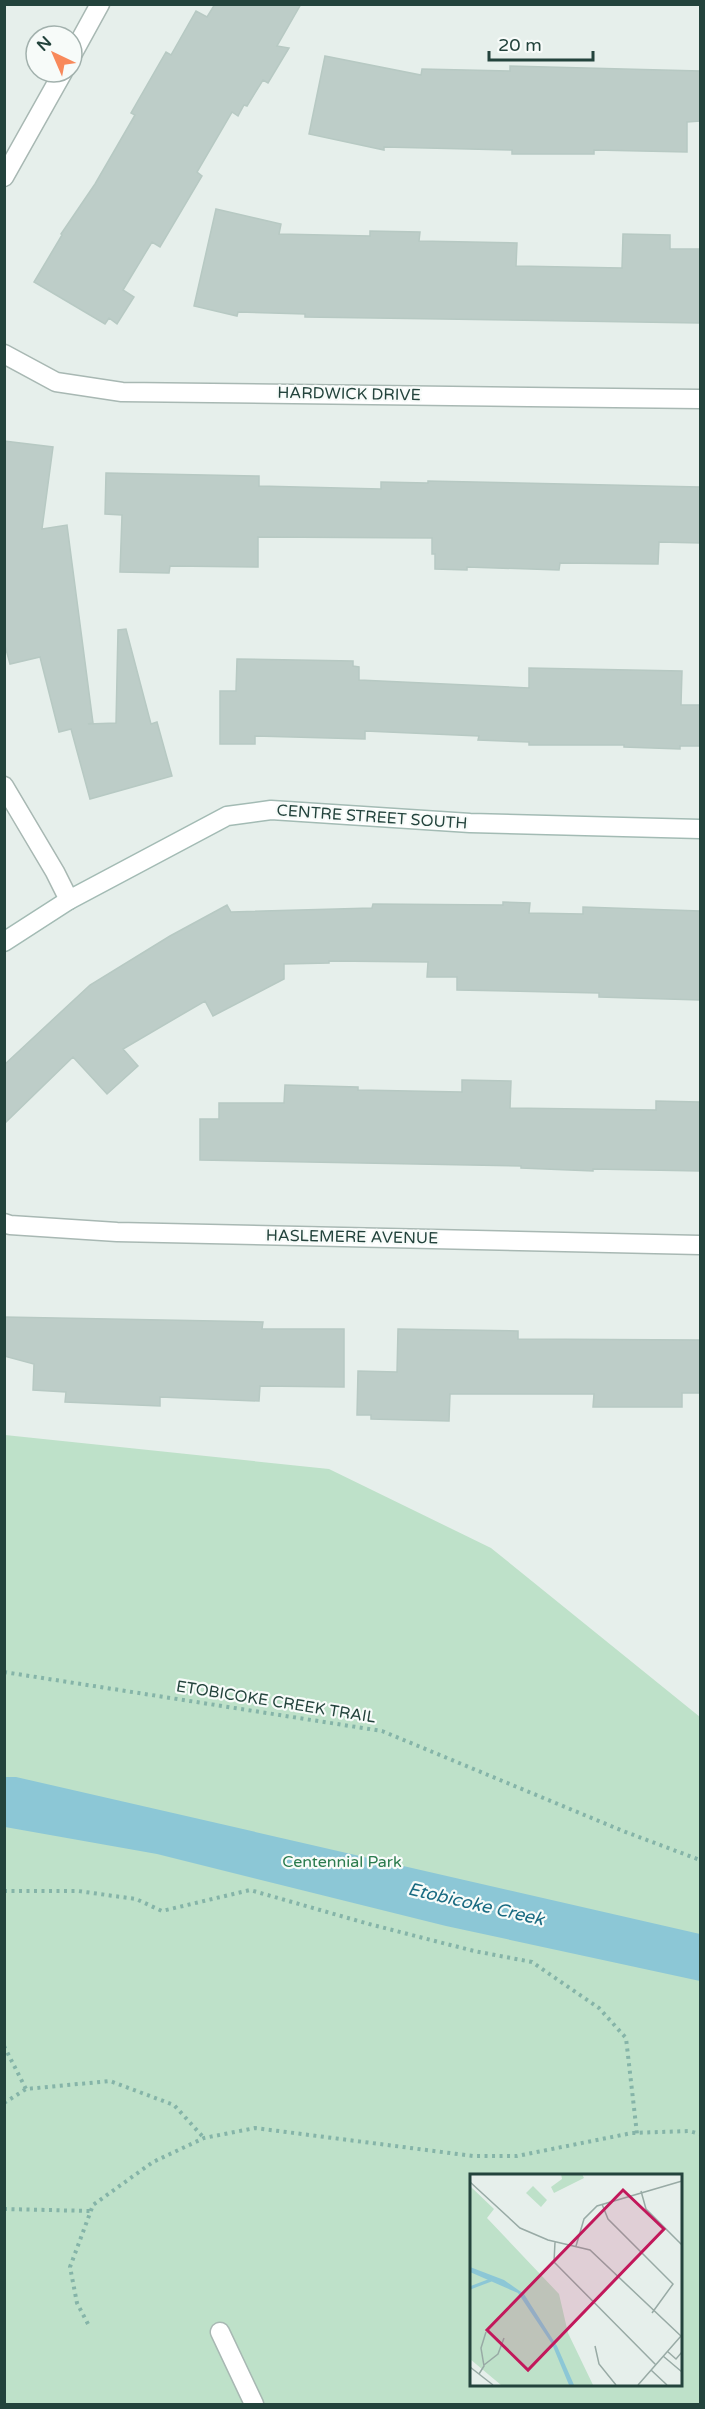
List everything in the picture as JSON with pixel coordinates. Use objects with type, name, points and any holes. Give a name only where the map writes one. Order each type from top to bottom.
[{"type":"street","points":[[84,33],[100,4]]},
{"type":"street","points":[[4,177],[56,84]]},
{"type":"street","name":"HARDWICK DRIVE","points":[[4,354],[56,382],[122,392],[700,399]]},
{"type":"street","points":[[4,786],[69,900]]},
{"type":"street","name":"CENTRE STREET SOUTH","points":[[4,942],[69,900],[227,816],[271,810],[470,823],[700,829]]},
{"type":"street","name":"HASLEMERE AVENUE","points":[[4,1223],[117,1232],[700,1245]]},
{"type":"street","points":[[220,2332],[254,2404]]},
{"type":"path","name":"ETOBICOKE CREEK TRAIL","points":[[4,1672],[382,1731],[700,1860]]},
{"type":"path","points":[[4,1891],[78,1892],[136,1899],[162,1911],[250,1890],[474,1951],[532,1962],[599,2008],[626,2038],[637,2134]]},
{"type":"path","points":[[4,2046],[26,2089]]},
{"type":"path","points":[[4,2103],[26,2089],[110,2081],[174,2105],[204,2138]]},
{"type":"path","points":[[88,2324],[77,2303],[70,2267],[93,2205],[153,2162],[204,2138],[255,2128],[472,2156],[517,2156],[637,2134],[688,2131],[700,2134]]},
{"type":"path","points":[[4,2209],[91,2211]]},
{"type":"green space","name":"Centennial Park","points":[[5,1435],[329,1469],[491,1548],[700,1717],[700,2404],[5,2404]]},
{"type":"water","name":"Etobicoke Creek","points":[[5,1777],[16,1777],[700,1934],[700,1981],[446,1926],[157,1854],[5,1827]]},
{"type":"building","points":[[215,4],[301,4],[277,46],[289,48],[268,83],[263,80],[238,116],[232,112],[197,172],[202,176],[160,247],[152,242],[123,290],[134,297],[117,324],[109,318],[105,324],[34,282],[135,115],[131,113],[166,52],[171,55],[196,11],[207,17]]},
{"type":"building","points":[[325,56],[421,75],[422,69],[510,71],[510,66],[700,71],[700,121],[687,122],[687,152],[594,150],[594,154],[512,154],[512,150],[384,147],[384,150],[309,134]]},
{"type":"building","points":[[216,209],[281,224],[279,234],[370,236],[370,231],[420,232],[419,241],[517,243],[516,266],[622,268],[623,234],[670,235],[670,249],[700,249],[700,323],[305,317],[305,314],[238,312],[237,316],[194,306]]},
{"type":"building","points":[[4,441],[53,447],[42,529],[67,525],[93,723],[88,724],[116,723],[118,630],[126,629],[151,724],[157,722],[172,776],[90,799],[71,729],[59,732],[40,657],[10,664],[4,642]]},
{"type":"building","points":[[106,473],[259,476],[259,486],[381,489],[381,482],[428,483],[428,481],[700,487],[700,543],[659,542],[658,564],[560,563],[559,570],[467,567],[467,570],[435,569],[432,538],[258,537],[258,567],[170,566],[169,573],[120,572],[122,515],[105,514]]},
{"type":"building","points":[[237,659],[353,661],[353,666],[359,667],[359,680],[529,688],[529,668],[682,671],[681,705],[700,705],[700,746],[680,746],[680,749],[624,747],[624,745],[529,745],[529,742],[478,740],[479,736],[365,731],[365,739],[255,736],[255,744],[220,744],[220,691],[236,691]]},
{"type":"building","points":[[503,902],[530,903],[529,913],[583,914],[583,907],[700,911],[700,1000],[599,997],[599,993],[457,990],[457,977],[427,977],[428,962],[329,961],[329,963],[284,964],[284,979],[213,1016],[205,1001],[123,1049],[138,1066],[107,1094],[73,1057],[4,1124],[4,1065],[90,985],[170,936],[227,905],[231,912],[372,908],[373,904],[503,905]]},
{"type":"building","points":[[462,1080],[511,1081],[510,1108],[656,1110],[656,1101],[700,1102],[700,1171],[593,1169],[593,1171],[521,1168],[521,1166],[200,1160],[200,1119],[219,1119],[219,1103],[284,1103],[285,1085],[358,1087],[358,1090],[462,1092]]},
{"type":"building","points":[[4,1317],[263,1322],[262,1329],[344,1329],[344,1387],[260,1386],[259,1401],[160,1397],[160,1406],[65,1402],[66,1392],[33,1390],[34,1364],[4,1356]]},
{"type":"building","points":[[398,1329],[518,1331],[518,1339],[700,1340],[700,1393],[682,1393],[682,1407],[593,1407],[594,1394],[450,1394],[449,1421],[371,1419],[371,1415],[357,1415],[358,1371],[397,1372]]}]
